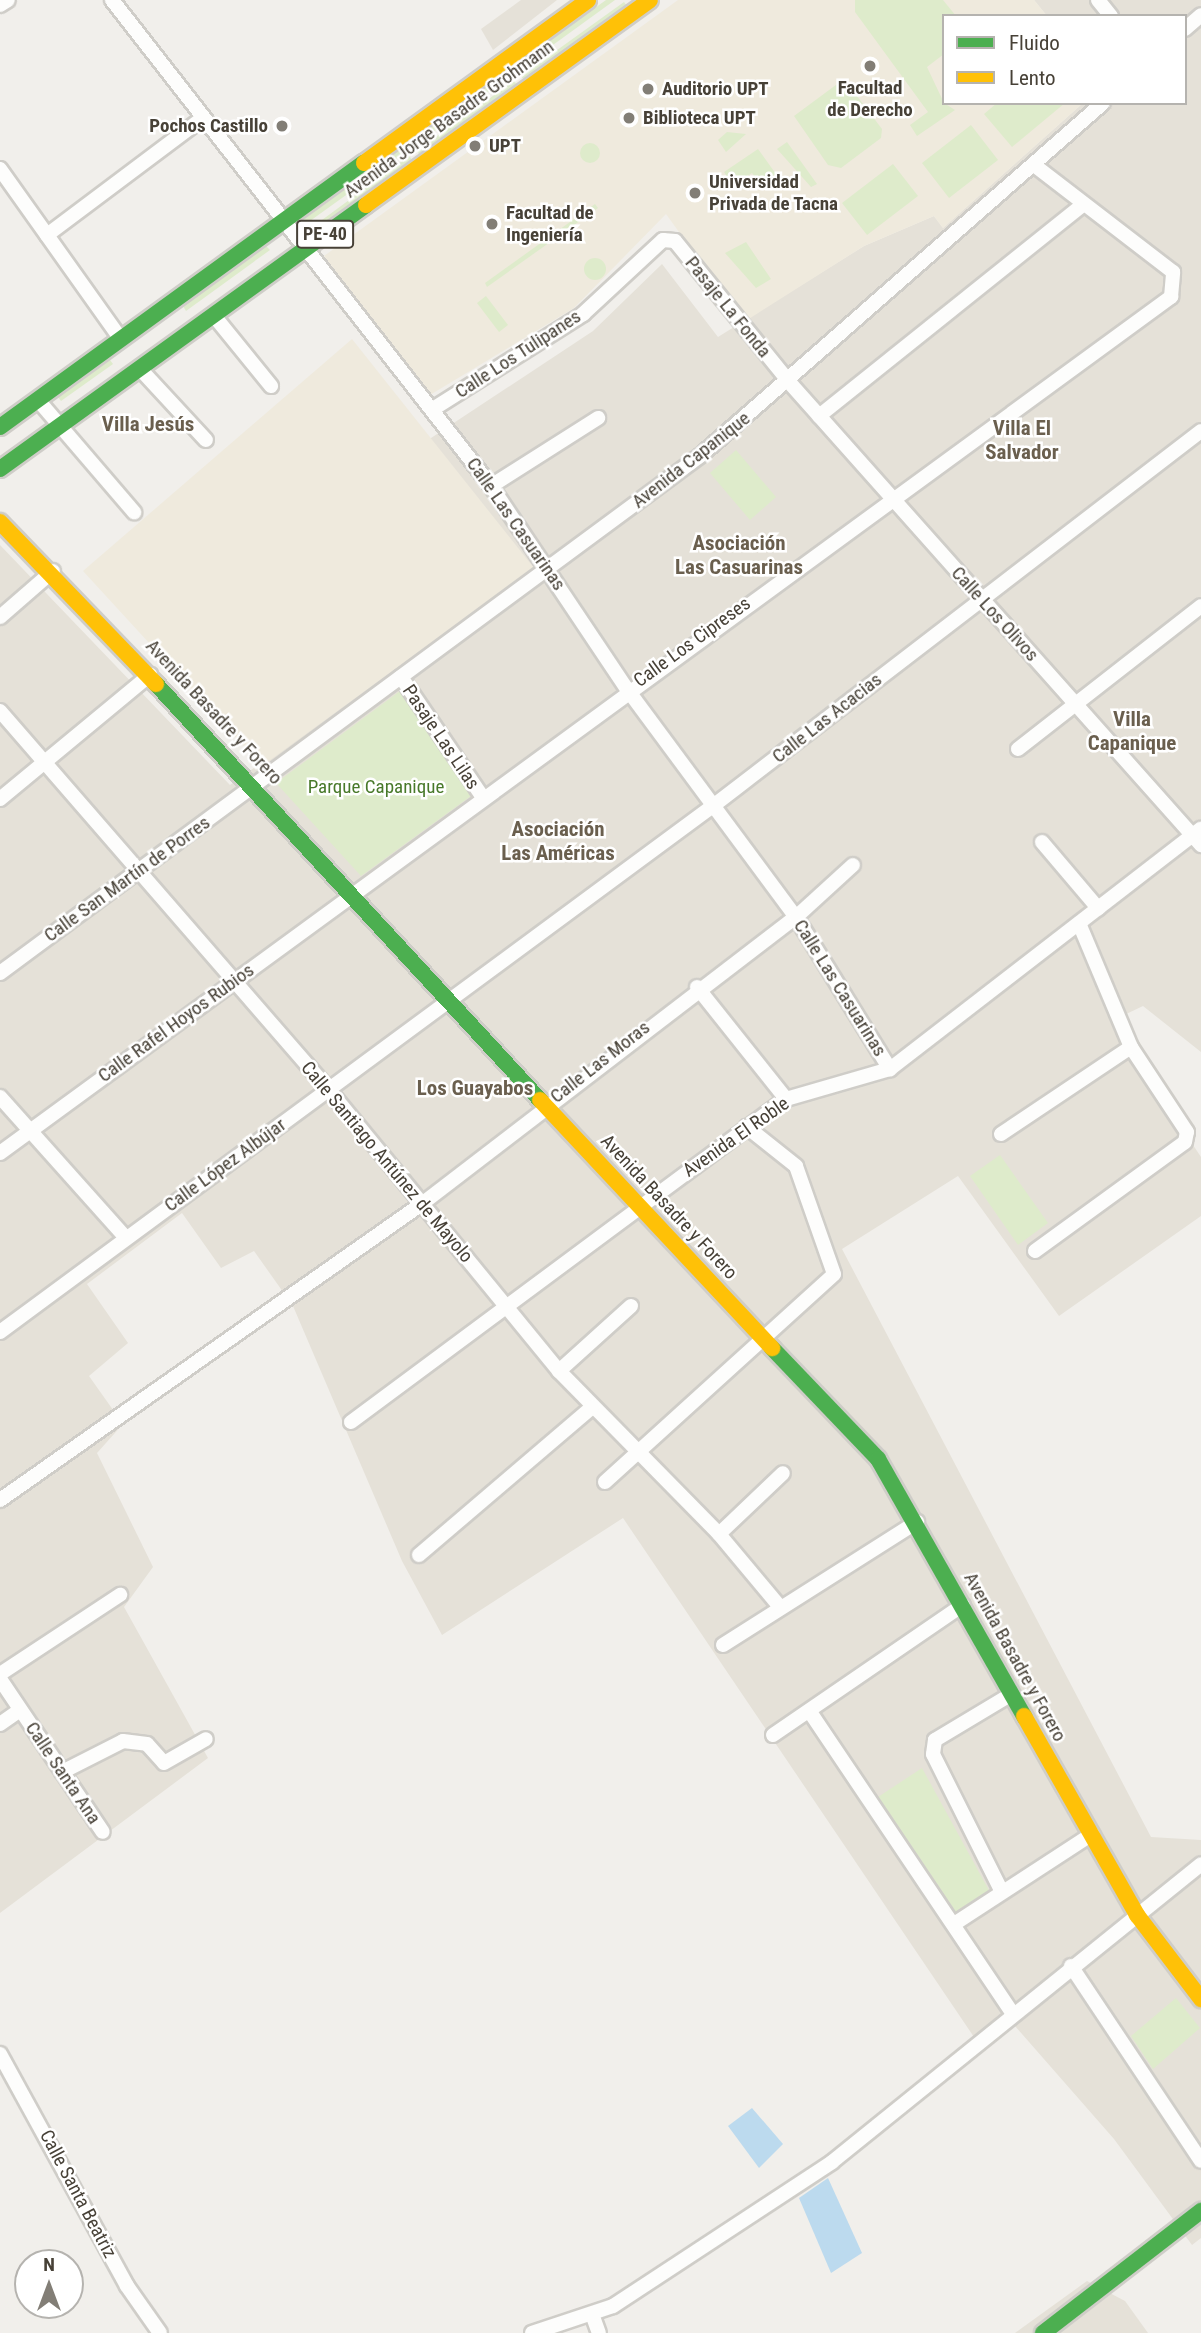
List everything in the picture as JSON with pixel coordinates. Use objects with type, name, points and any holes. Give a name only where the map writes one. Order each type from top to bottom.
[{"type":"main road","name":"Avenida Jorge Basadre Grohmann","points":[[0,427],[588,0]]},
{"type":"main road","name":"Avenida Jorge Basadre Grohmann","points":[[0,469],[142,371],[649,0]]},
{"type":"main road","points":[[159,311],[182,340]]},
{"type":"main road","name":"Avenida Basadre y Forero","points":[[0,522],[52,571],[255,786],[638,1208],[878,1459],[917,1522],[1010,1695],[1137,1915],[1201,1999]]},
{"type":"main road","points":[[1043,2333],[1201,2211]]},
{"type":"street","points":[[0,5],[8,0]]},
{"type":"street","name":"Calle Las Casuarinas","points":[[112,0],[200,120],[281,223],[307,248],[491,486],[549,568],[627,689],[796,917],[890,1069]]},
{"type":"street","points":[[1098,0],[1109,14]]},
{"type":"street","points":[[1187,27],[1201,15]]},
{"type":"street","name":"Avenida Capanique","points":[[255,786],[549,568],[789,382],[1101,105]]},
{"type":"street","points":[[47,235],[200,120]]},
{"type":"street","points":[[819,416],[1082,205],[1034,165]]},
{"type":"street","points":[[0,169],[121,339]]},
{"type":"street","name":"Calle Los Cipreses","points":[[352,892],[627,689],[1171,297],[1173,272],[1082,205]]},
{"type":"street","name":"Pasaje La Fonda","points":[[663,240],[674,241],[789,382]]},
{"type":"street","name":"Calle Los Tulipanes","points":[[433,409],[583,314],[663,240]]},
{"type":"street","points":[[215,317],[271,386]]},
{"type":"street","points":[[142,371],[206,440]]},
{"type":"street","name":"Calle Los Olivos","points":[[789,382],[1075,704],[1198,836]]},
{"type":"street","points":[[37,400],[134,512]]},
{"type":"street","points":[[491,486],[598,418]]},
{"type":"street","name":"Calle Las Acacias","points":[[452,1001],[713,806],[1201,431]]},
{"type":"street","points":[[0,617],[52,571]]},
{"type":"street","points":[[1018,748],[1201,606]]},
{"type":"street","points":[[0,799],[45,767],[150,675]]},
{"type":"street","name":"Pasaje Las Lilas","points":[[401,677],[482,796]]},
{"type":"street","name":"Calle Santiago Antúnez de Mayolo","points":[[0,711],[231,983],[329,1090],[559,1371],[719,1534],[780,1607]]},
{"type":"street","name":"Calle San Martín de Porres","points":[[0,973],[255,786]]},
{"type":"street","name":"Avenida El Roble","points":[[351,1423],[504,1303],[786,1099],[890,1069],[1098,908],[1198,836]]},
{"type":"street","points":[[1042,842],[1098,908]]},
{"type":"street","name":"Calle Las Moras","points":[[0,1500],[312,1283],[422,1203],[697,987],[796,917],[853,865]]},
{"type":"street","name":"Calle Rafel Hoyos Rubios","points":[[0,1153],[352,892]]},
{"type":"street","points":[[1035,1251],[1185,1142],[1182,1121],[1131,1047],[1079,923]]},
{"type":"street","points":[[697,987],[786,1099]]},
{"type":"street","name":"Calle López Albújar","points":[[0,1332],[125,1237],[452,1001]]},
{"type":"street","points":[[1001,1134],[1131,1047]]},
{"type":"street","points":[[0,1097],[125,1237]]},
{"type":"street","points":[[605,1482],[831,1279],[835,1264],[796,1166],[747,1127]]},
{"type":"street","points":[[559,1371],[631,1306]]},
{"type":"street","points":[[419,1555],[593,1407]]},
{"type":"street","points":[[719,1534],[783,1473]]},
{"type":"street","points":[[723,1645],[917,1522]]},
{"type":"street","points":[[0,1676],[120,1595]]},
{"type":"street","points":[[773,1735],[963,1605]]},
{"type":"street","name":"Calle Santa Ana","points":[[0,1676],[103,1832]]},
{"type":"street","points":[[1002,1892],[933,1754],[935,1740],[1010,1695]]},
{"type":"street","points":[[0,1724],[20,1710]]},
{"type":"street","points":[[810,1712],[1012,2012]]},
{"type":"street","points":[[62,1772],[123,1741],[147,1744],[164,1763],[206,1739]]},
{"type":"street","points":[[954,1924],[1092,1834]]},
{"type":"street","points":[[532,2333],[592,2314],[832,2162],[1012,2012],[1201,1864]]},
{"type":"street","points":[[1071,1966],[1201,2161]]},
{"type":"street","name":"Calle Santa Beatriz","points":[[0,2054],[127,2286],[160,2333]]},
{"type":"street","points":[[592,2314],[599,2333]]},
{"type":"shaded area","points":[[521,0],[557,0],[493,50],[481,29]]},
{"type":"shaded area","name":"Universidad Privada de Tacna","points":[[678,0],[1034,0],[1045,14],[942,14],[942,105],[1081,105],[943,228],[934,216],[864,246],[744,322],[666,214],[574,308],[430,395],[324,256]]},
{"type":"shaded area","points":[[1034,0],[1201,0],[1201,1052],[1143,1006],[1122,1016],[1137,1061],[1201,1157],[1201,1216],[1059,1316],[958,1176],[842,1249],[1151,1837],[1201,1840],[1201,2238],[1192,2245],[1114,2139],[1015,2026],[976,2040],[623,1518],[442,1635],[402,1561],[293,1306],[254,1251],[221,1268],[182,1213],[87,1284],[128,1343],[89,1376],[123,1424],[97,1453],[153,1567],[124,1607],[208,1758],[0,1913],[0,545],[230,785],[533,568],[428,440],[593,331],[662,264],[718,337],[864,246],[934,216],[943,228],[1081,105],[1187,105],[1187,14],[1045,14]]},
{"type":"shaded area","points":[[352,339],[534,568],[262,766],[83,571]]},
{"type":"shaded area","points":[[1087,2281],[1125,2301],[1148,2333],[1015,2333]]},
{"type":"green space","points":[[606,0],[615,0],[517,71],[513,67]]},
{"type":"green space","points":[[855,0],[943,0],[954,14],[942,14],[942,56],[927,67],[942,99],[942,105],[955,110],[917,136],[910,125],[928,112],[855,12]]},
{"type":"green space","points":[[624,2],[627,6],[524,80],[521,76]]},
{"type":"green space","points":[[507,72],[510,76],[413,147],[409,142]]},
{"type":"green space","points":[[844,79],[882,129],[881,138],[841,168],[828,165],[794,116]]},
{"type":"green space","points":[[514,81],[517,85],[420,155],[416,151]]},
{"type":"green space","points":[[995,105],[1063,105],[1012,147],[984,114]]},
{"type":"green space","points":[[971,125],[998,160],[949,198],[922,163]]},
{"type":"green space","points":[[727,132],[746,134],[726,152],[718,140]]},
{"type":"green space","points":[[787,142],[817,184],[811,187],[777,149]]},
{"type":"green space","points":[[590,143],[597,146],[600,153],[597,160],[590,163],[583,160],[580,153],[583,146]]},
{"type":"green space","points":[[402,147],[406,152],[303,226],[300,222]]},
{"type":"green space","points":[[758,149],[776,174],[760,184],[752,173],[733,186],[724,172]]},
{"type":"green space","points":[[409,156],[413,161],[310,235],[307,231]]},
{"type":"green space","points":[[893,164],[918,196],[867,235],[842,203]]},
{"type":"green space","points":[[595,204],[598,208],[487,287],[485,283]]},
{"type":"green space","points":[[746,242],[771,279],[756,288],[725,253]]},
{"type":"green space","points":[[266,246],[270,250],[186,311],[183,306]]},
{"type":"green space","points":[[595,258],[603,261],[606,269],[603,277],[595,280],[587,277],[584,269],[587,261]]},
{"type":"green space","points":[[486,296],[508,325],[499,332],[477,303]]},
{"type":"green space","points":[[110,360],[113,364],[61,401],[58,397]]},
{"type":"green space","points":[[736,450],[776,497],[750,520],[710,473]]},
{"type":"green space","name":"Parque Capanique","points":[[400,691],[471,796],[361,876],[276,783]]},
{"type":"green space","points":[[1000,1155],[1048,1223],[1018,1245],[970,1176]]},
{"type":"green space","points":[[922,1768],[992,1896],[954,1919],[875,1799]]},
{"type":"green space","points":[[1176,1998],[1200,2028],[1153,2069],[1131,2036]]},
{"type":"water","points":[[752,2108],[783,2144],[759,2168],[728,2126]]},
{"type":"water","points":[[828,2178],[862,2253],[831,2273],[799,2198]]},
{"type":"traffic: fast","points":[[0,427],[364,163]]},
{"type":"traffic: fast","points":[[0,469],[366,205]]},
{"type":"traffic: fast","points":[[156,684],[540,1100]]},
{"type":"traffic: fast","points":[[772,1348],[878,1459],[1024,1716]]},
{"type":"traffic: fast","points":[[1043,2333],[1201,2211]]},
{"type":"traffic: slow","points":[[364,163],[588,0]]},
{"type":"traffic: slow","points":[[366,205],[650,0]]},
{"type":"traffic: slow","points":[[0,522],[156,684]]},
{"type":"traffic: slow","points":[[540,1100],[772,1348]]},
{"type":"traffic: slow","points":[[1024,1716],[1137,1915],[1201,1999]]},
{"type":"place","name":"Facultad de Derecho","points":[[870,66]]},
{"type":"place","name":"Auditorio UPT","points":[[648,89]]},
{"type":"place","name":"Biblioteca UPT","points":[[629,118]]},
{"type":"place","name":"Pochos Castillo","points":[[282,126]]},
{"type":"place","name":"UPT","points":[[475,146]]},
{"type":"place","name":"Universidad Privada de Tacna","points":[[695,193]]},
{"type":"place","name":"Facultad de Ingeniería","points":[[492,224]]},
{"type":"district","name":"Villa Jesús","points":[[148,424]]},
{"type":"district","name":"Villa El Salvador","points":[[1022,440]]},
{"type":"district","name":"Asociación Las Casuarinas","points":[[739,555]]},
{"type":"district","name":"Villa Capanique","points":[[1132,731]]},
{"type":"district","name":"Asociación Las Américas","points":[[558,841]]},
{"type":"district","name":"Los Guayabos","points":[[475,1088]]}]
